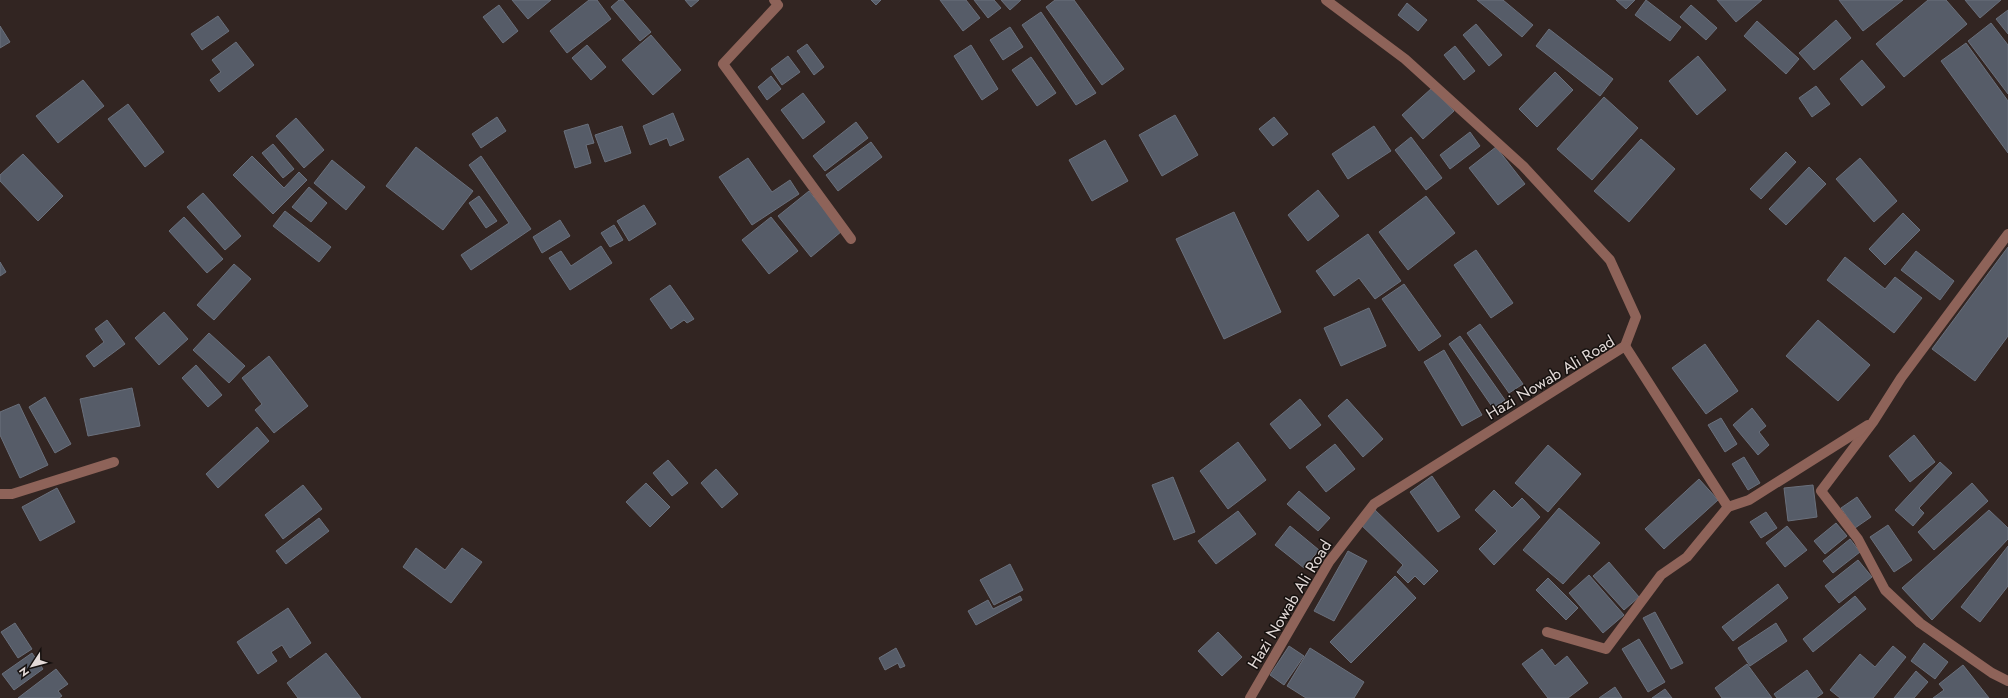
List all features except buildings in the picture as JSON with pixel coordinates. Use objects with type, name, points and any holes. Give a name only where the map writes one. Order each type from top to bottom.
[{"type":"street","points":[[1326,0],[1405,59],[1517,160],[1610,260],[1636,317],[1625,346]]},
{"type":"street","points":[[778,2],[723,64],[851,239]]},
{"type":"street","points":[[2008,234],[1901,378],[1873,422],[1821,491],[1858,538],[1885,590],[1920,623],[1992,673],[2008,682]]},
{"type":"street","name":"Hazi Nowab Ali Road","points":[[1250,698],[1329,562],[1374,504],[1625,346],[1728,507]]},
{"type":"street","points":[[1547,632],[1606,649],[1661,575],[1687,557],[1728,507],[1749,500],[1873,422]]},
{"type":"street","points":[[0,494],[12,494],[114,462]]}]
